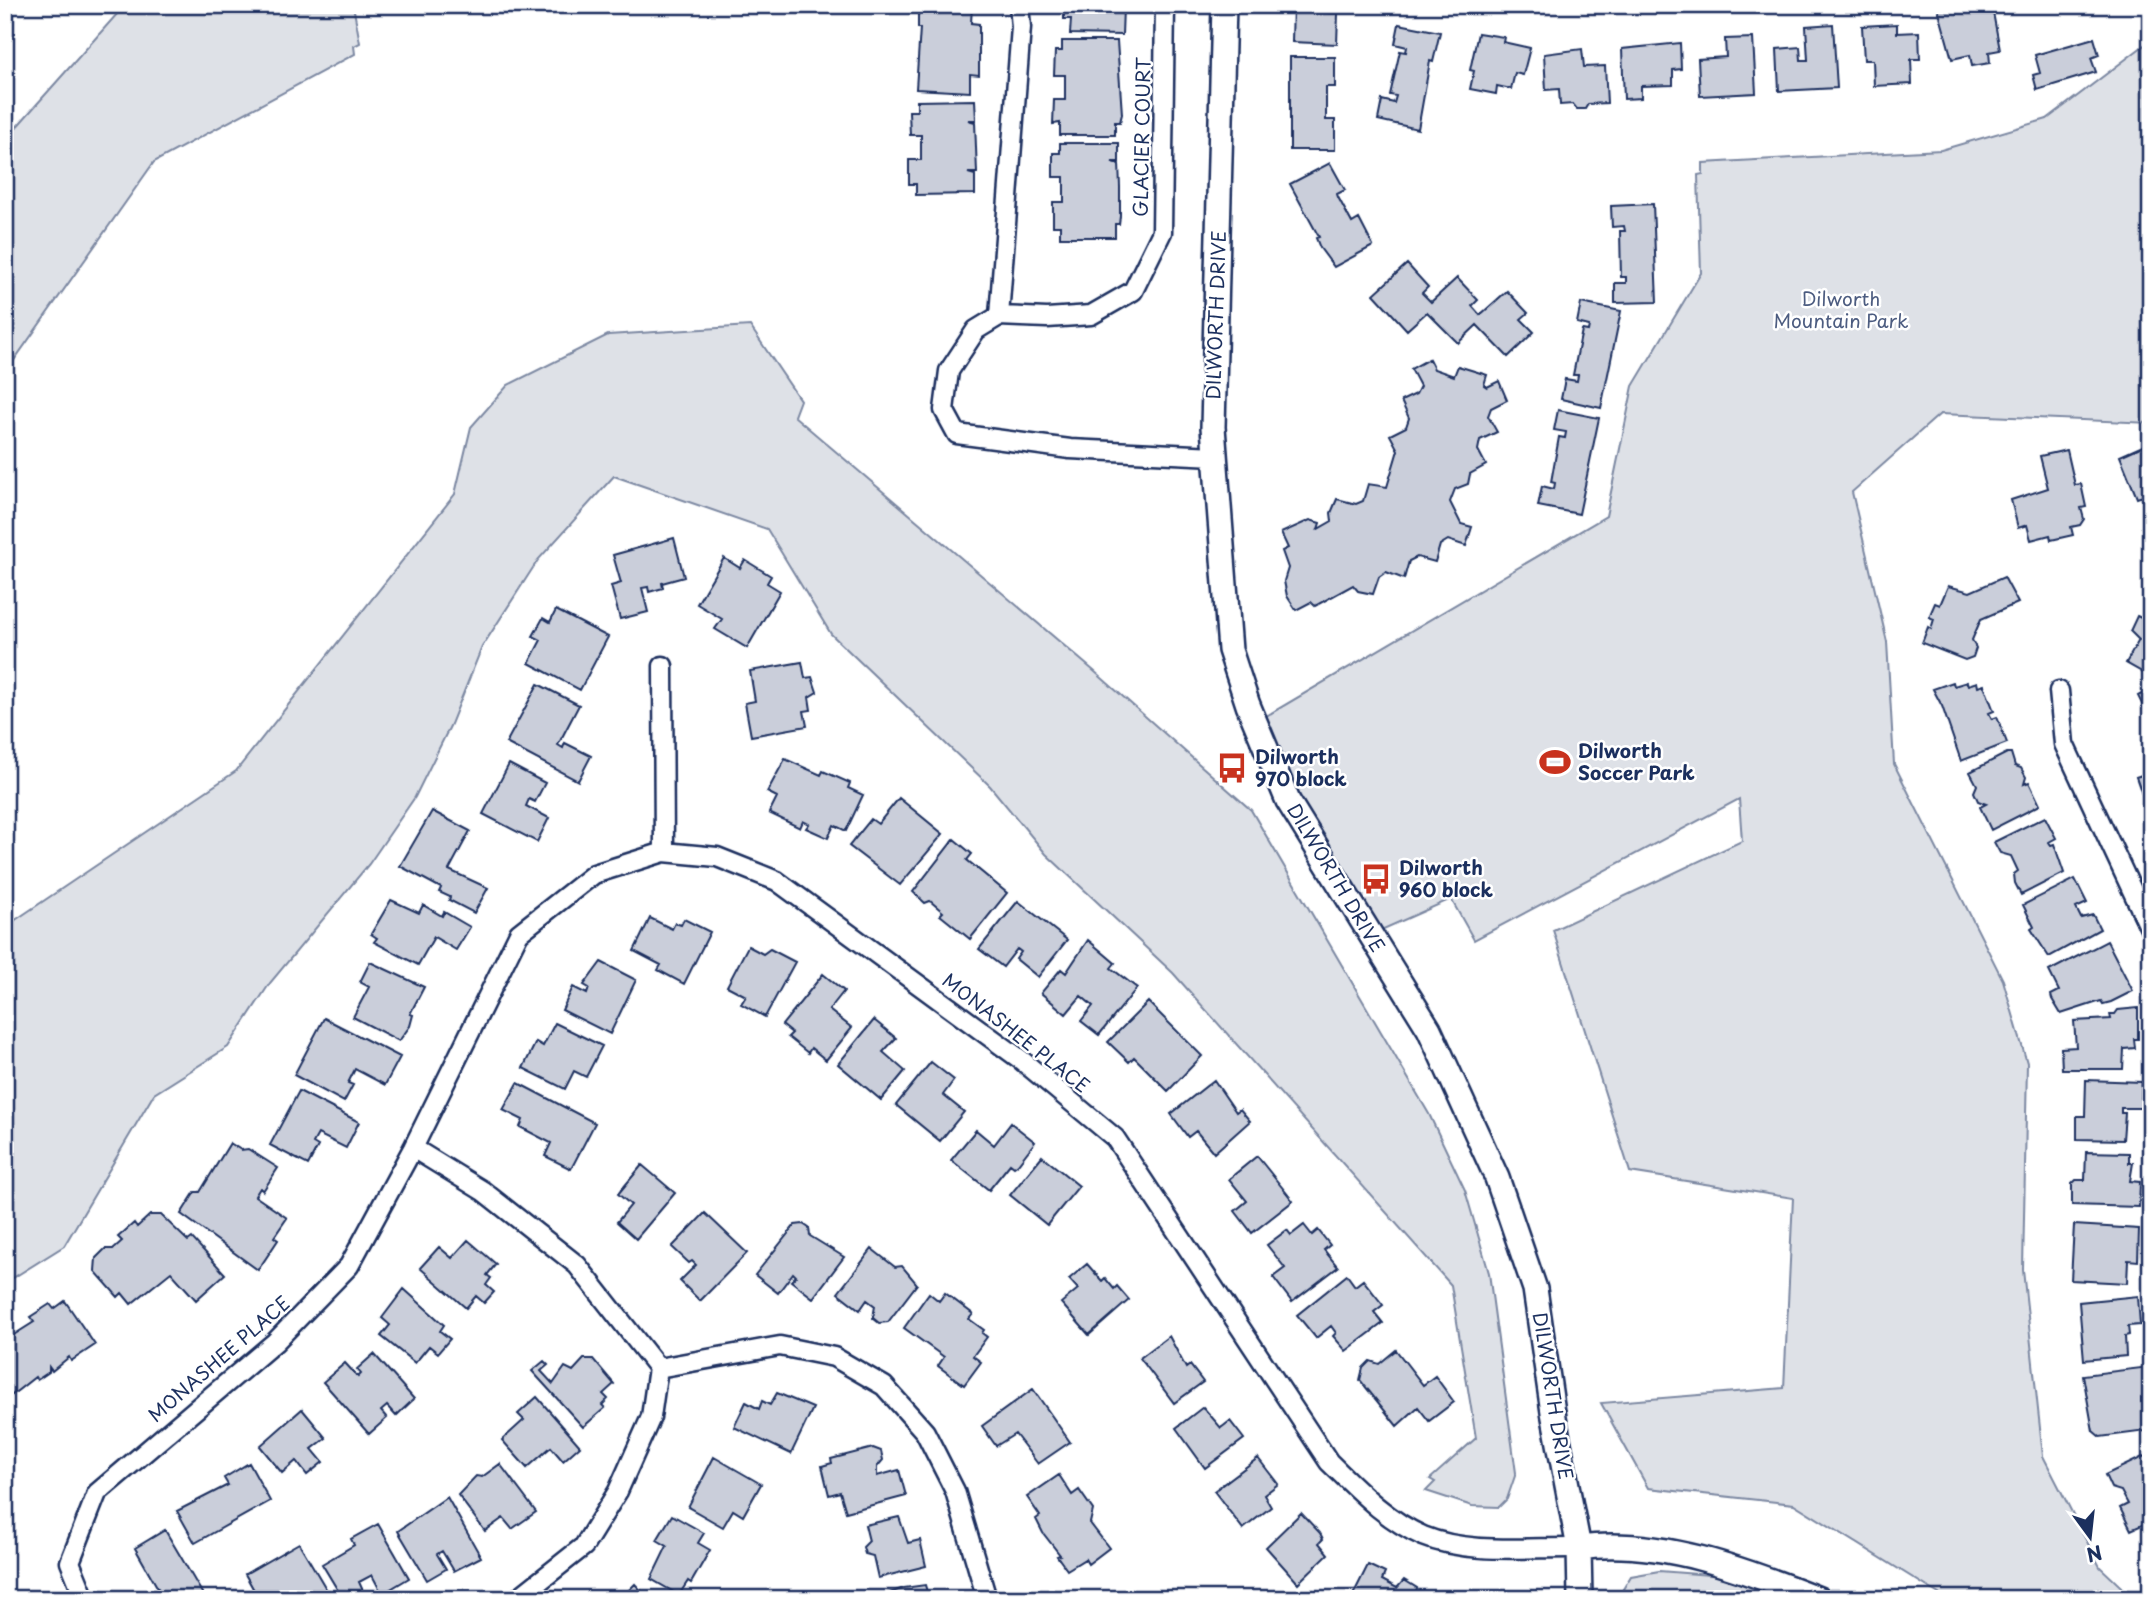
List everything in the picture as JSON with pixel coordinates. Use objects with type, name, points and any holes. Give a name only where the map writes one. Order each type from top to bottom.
[{"type":"street","points":[[1019,5],[1021,27],[999,316],[976,330],[949,372],[944,410],[957,434],[1070,449],[1215,456]]},
{"type":"street","name":"GLACIER COURT","points":[[999,316],[1047,318],[1091,315],[1133,291],[1162,232],[1165,5]]},
{"type":"street","name":"DILWORTH DRIVE","points":[[1224,5],[1215,456],[1230,650],[1248,705],[1288,801],[1429,1029],[1497,1178],[1535,1289],[1553,1412],[1579,1548],[1580,1599]]},
{"type":"street","points":[[663,666],[664,852]]},
{"type":"street","points":[[2059,691],[2064,744],[2151,931]]},
{"type":"street","name":"MONASHEE PLACE","points":[[85,1599],[70,1562],[97,1493],[275,1342],[349,1266],[412,1148],[519,933],[594,874],[664,852],[717,858],[777,881],[1020,1059],[1115,1138],[1329,1462],[1371,1504],[1423,1536],[1468,1546],[1579,1548]]},
{"type":"street","points":[[412,1148],[484,1191],[577,1265],[658,1368],[651,1417],[618,1491],[584,1546],[517,1599]]},
{"type":"street","points":[[658,1368],[780,1346],[834,1357],[884,1386],[925,1432],[954,1491],[987,1599]]},
{"type":"street","points":[[1579,1548],[1612,1544],[1731,1565],[1819,1599]]},
{"type":"green space","points":[[125,5],[353,5],[360,43],[354,46],[355,54],[154,162],[5,373],[5,140]]},
{"type":"green space","name":"Dilworth Mountain Park","points":[[2151,40],[2151,423],[1940,414],[1852,492],[1887,642],[1894,764],[2003,980],[2027,1063],[2023,1270],[2043,1456],[2100,1567],[2134,1599],[1947,1599],[1794,1504],[1648,1488],[1601,1403],[1784,1388],[1793,1198],[1630,1172],[1553,930],[1742,841],[1739,799],[1474,940],[1451,899],[1370,935],[1256,722],[1606,516],[1633,386],[1701,273],[1698,175],[1703,174],[1703,163],[1941,150],[2047,119]]},
{"type":"green space","points":[[750,326],[800,400],[794,416],[1094,671],[1251,810],[1429,1114],[1465,1190],[1489,1273],[1516,1473],[1507,1499],[1499,1507],[1472,1506],[1426,1491],[1435,1482],[1430,1479],[1476,1438],[1451,1285],[1173,973],[1046,854],[990,786],[831,634],[767,529],[614,476],[538,560],[482,647],[451,724],[415,797],[369,864],[270,983],[228,1047],[154,1094],[64,1246],[5,1283],[5,927],[236,771],[455,494],[471,427],[508,385],[608,335]]},
{"type":"green space","points":[[1659,1571],[1723,1576],[1781,1599],[1617,1599],[1631,1576]]},
{"type":"building","points":[[1064,5],[1120,5],[1123,7],[1122,35],[1070,34],[1071,19],[1064,19]]},
{"type":"building","points":[[1293,5],[1332,5],[1329,13],[1338,13],[1337,44],[1292,42]]},
{"type":"building","points":[[1937,5],[1966,5],[1967,10],[1992,7],[2000,50],[1989,52],[1990,63],[1972,66],[1970,55],[1952,59]]},
{"type":"building","points":[[972,6],[971,23],[979,24],[979,75],[970,74],[970,92],[916,89],[920,28],[918,8]]},
{"type":"building","points":[[1399,24],[1440,32],[1433,62],[1430,61],[1418,129],[1378,120],[1382,100],[1394,103],[1396,96],[1390,95],[1400,51],[1406,52],[1407,47],[1395,44]]},
{"type":"building","points":[[1833,24],[1837,88],[1779,91],[1777,49],[1800,47],[1801,60],[1808,60],[1806,26]]},
{"type":"building","points":[[1897,24],[1897,33],[1919,32],[1920,59],[1911,59],[1912,84],[1874,86],[1873,60],[1864,60],[1862,26]]},
{"type":"building","points":[[1478,33],[1504,37],[1503,42],[1530,48],[1523,75],[1515,73],[1511,89],[1497,86],[1496,94],[1470,89],[1474,71],[1470,70]]},
{"type":"building","points":[[1753,38],[1756,93],[1700,96],[1698,59],[1726,57],[1725,39]]},
{"type":"building","points":[[2094,38],[2099,55],[2091,58],[2096,72],[2037,90],[2033,75],[2040,73],[2035,55]]},
{"type":"building","points":[[1062,41],[1117,41],[1122,114],[1120,122],[1115,122],[1115,135],[1060,135],[1060,123],[1053,124],[1054,100],[1065,100],[1065,75],[1054,75],[1055,51],[1062,51]]},
{"type":"building","points":[[1680,43],[1681,69],[1673,70],[1673,85],[1641,86],[1641,98],[1624,99],[1622,49]]},
{"type":"building","points":[[1582,49],[1584,67],[1605,66],[1607,103],[1588,104],[1585,109],[1577,109],[1573,104],[1560,105],[1559,89],[1546,90],[1544,54]]},
{"type":"building","points":[[1290,57],[1335,57],[1335,87],[1326,87],[1326,120],[1335,120],[1335,150],[1290,150]]},
{"type":"building","points":[[975,100],[976,120],[968,120],[975,122],[977,173],[968,173],[975,175],[975,194],[916,195],[916,184],[909,184],[909,160],[921,160],[921,135],[910,135],[909,111],[917,111],[917,101]]},
{"type":"building","points":[[1060,143],[1119,143],[1119,162],[1112,162],[1119,164],[1120,187],[1120,216],[1119,224],[1115,224],[1115,237],[1060,237],[1060,226],[1053,226],[1053,202],[1064,202],[1064,177],[1053,177],[1053,153],[1060,153]]},
{"type":"building","points":[[1330,163],[1345,190],[1337,194],[1338,197],[1352,223],[1359,219],[1373,246],[1334,267],[1320,248],[1316,238],[1319,237],[1290,184]]},
{"type":"building","points":[[1653,204],[1657,302],[1615,303],[1615,283],[1626,283],[1626,277],[1621,277],[1620,231],[1625,231],[1624,226],[1612,227],[1611,206]]},
{"type":"building","points":[[1407,264],[1428,287],[1422,293],[1431,302],[1457,278],[1478,300],[1472,306],[1480,315],[1507,291],[1528,313],[1521,319],[1534,332],[1508,357],[1477,325],[1458,343],[1427,312],[1407,330],[1374,294]]},
{"type":"building","points":[[1581,303],[1621,311],[1601,408],[1561,399],[1565,379],[1577,381],[1578,375],[1573,375],[1582,330],[1588,331],[1589,326],[1577,323]]},
{"type":"building","points":[[1429,359],[1434,369],[1454,376],[1458,366],[1487,375],[1484,385],[1487,387],[1499,381],[1507,400],[1491,408],[1488,416],[1497,432],[1480,440],[1478,450],[1486,465],[1470,474],[1468,484],[1455,489],[1450,502],[1461,524],[1472,527],[1466,546],[1448,540],[1440,545],[1435,562],[1417,557],[1409,561],[1404,579],[1386,572],[1379,577],[1373,594],[1358,591],[1353,585],[1315,606],[1311,602],[1296,610],[1287,596],[1284,581],[1288,568],[1282,551],[1288,548],[1281,533],[1310,520],[1320,523],[1318,529],[1332,521],[1331,513],[1337,499],[1356,504],[1363,501],[1368,484],[1387,487],[1398,450],[1390,435],[1406,427],[1409,418],[1401,401],[1416,394],[1420,386],[1411,369]]},
{"type":"building","points":[[1558,410],[1599,418],[1579,514],[1538,506],[1542,486],[1554,489],[1555,483],[1551,482],[1559,437],[1565,438],[1566,432],[1554,430]]},
{"type":"building","points":[[2147,444],[2151,453],[2151,493],[2137,498],[2120,456]]},
{"type":"building","points":[[2067,450],[2075,485],[2081,484],[2086,507],[2081,508],[2084,519],[2080,525],[2071,527],[2073,535],[2051,540],[2050,535],[2031,540],[2027,525],[2018,528],[2011,500],[2048,488],[2040,456]]},
{"type":"building","points":[[674,538],[684,577],[662,583],[663,588],[649,592],[648,587],[642,588],[648,612],[620,619],[611,586],[621,583],[613,555]]},
{"type":"building","points":[[724,558],[740,568],[745,560],[771,576],[767,583],[780,591],[747,648],[715,629],[722,619],[697,604]]},
{"type":"building","points":[[2004,577],[2018,603],[1981,619],[1972,640],[1976,648],[1973,657],[1965,660],[1922,643],[1928,627],[1931,629],[1934,619],[1929,617],[1935,603],[1940,605],[1948,586],[1970,592]]},
{"type":"building","points":[[556,610],[608,637],[580,690],[529,663],[541,640],[533,636],[543,618],[550,622]]},
{"type":"building","points":[[2137,616],[2143,619],[2151,616],[2149,676],[2126,663],[2139,640],[2130,631]]},
{"type":"building","points":[[802,662],[805,678],[812,677],[817,692],[809,697],[811,710],[804,711],[807,726],[751,736],[745,703],[755,701],[750,671]]},
{"type":"building","points":[[1953,682],[1954,686],[1967,682],[1968,685],[1977,682],[1978,687],[1984,685],[1994,711],[1989,713],[1992,719],[1997,717],[2007,743],[1961,761],[1942,706],[1933,689]]},
{"type":"building","points":[[538,684],[579,705],[558,745],[563,748],[565,743],[591,756],[578,781],[506,743]]},
{"type":"building","points":[[2151,689],[2151,710],[2146,712],[2138,696]]},
{"type":"building","points":[[2011,753],[2015,766],[2021,768],[2026,777],[2024,784],[2029,782],[2040,805],[1991,830],[1980,807],[1986,804],[1978,801],[1974,792],[1977,785],[1970,772]]},
{"type":"building","points":[[785,759],[821,775],[823,771],[850,783],[848,788],[863,795],[846,831],[834,825],[828,838],[806,828],[809,824],[803,821],[800,828],[769,813],[777,797],[767,792]]},
{"type":"building","points":[[509,764],[545,783],[535,802],[529,799],[526,806],[549,818],[537,842],[483,814]]},
{"type":"building","points":[[2151,772],[2151,801],[2145,803],[2136,777]]},
{"type":"building","points":[[899,798],[943,834],[900,885],[849,846],[871,819],[878,824]]},
{"type":"building","points":[[432,811],[470,831],[449,870],[488,888],[474,913],[449,900],[450,897],[439,892],[441,888],[400,866]]},
{"type":"building","points":[[2045,817],[2056,838],[2049,842],[2054,844],[2064,873],[2021,895],[2015,883],[2014,874],[2018,871],[2011,856],[2000,853],[1994,842]]},
{"type":"building","points":[[954,839],[972,854],[967,860],[1007,893],[970,939],[940,915],[943,912],[930,901],[925,903],[913,892]]},
{"type":"building","points":[[2075,879],[2087,903],[2076,908],[2081,918],[2093,915],[2100,929],[2049,957],[2031,929],[2034,927],[2023,905]]},
{"type":"building","points":[[391,900],[419,913],[423,905],[442,916],[444,912],[470,927],[456,950],[434,937],[418,965],[374,942],[377,938],[371,934]]},
{"type":"building","points":[[1018,901],[1067,940],[1038,977],[1016,959],[1021,952],[1017,949],[1003,967],[979,949]]},
{"type":"building","points":[[650,918],[672,929],[675,923],[681,925],[684,919],[710,932],[684,984],[658,970],[661,965],[634,951]]},
{"type":"building","points":[[1088,940],[1115,963],[1111,968],[1137,988],[1099,1035],[1081,1021],[1093,1006],[1081,996],[1066,1014],[1041,993],[1061,969],[1066,973]]},
{"type":"building","points":[[2107,941],[2133,991],[2111,1002],[2103,1004],[2101,1001],[2061,1014],[2052,999],[2051,995],[2059,991],[2049,971]]},
{"type":"building","points":[[748,946],[763,954],[770,949],[795,962],[765,1017],[741,1004],[746,996],[727,986]]},
{"type":"building","points":[[370,962],[424,987],[410,1014],[413,1015],[410,1026],[399,1041],[353,1017],[369,987],[360,982]]},
{"type":"building","points":[[601,962],[636,980],[610,1034],[562,1010],[573,987],[587,994],[589,988],[584,985]]},
{"type":"building","points":[[823,974],[844,991],[829,1010],[852,1028],[826,1060],[811,1048],[808,1053],[788,1037],[792,1033],[782,1025]]},
{"type":"building","points":[[1148,1002],[1202,1056],[1168,1091],[1134,1057],[1129,1062],[1108,1042]]},
{"type":"building","points":[[2138,1008],[2138,1039],[2134,1039],[2135,1048],[2124,1049],[2123,1069],[2062,1069],[2061,1048],[2076,1047],[2074,1021],[2111,1019],[2110,1014],[2115,1014],[2118,1010]]},
{"type":"building","points":[[324,1018],[400,1057],[385,1085],[355,1069],[348,1083],[353,1085],[344,1102],[294,1075]]},
{"type":"building","points":[[874,1020],[896,1038],[883,1052],[905,1071],[881,1100],[838,1064]]},
{"type":"building","points":[[555,1023],[602,1046],[586,1077],[574,1071],[565,1089],[523,1068],[536,1042],[543,1046]]},
{"type":"building","points":[[931,1062],[954,1080],[943,1095],[964,1112],[940,1141],[896,1105]]},
{"type":"building","points":[[1214,1080],[1236,1112],[1240,1109],[1250,1121],[1214,1153],[1196,1131],[1188,1137],[1171,1114]]},
{"type":"building","points":[[2086,1080],[2142,1082],[2141,1108],[2121,1108],[2121,1113],[2125,1113],[2123,1140],[2077,1139],[2077,1116],[2085,1116]]},
{"type":"building","points":[[518,1083],[595,1123],[571,1169],[545,1156],[551,1143],[520,1127],[523,1120],[503,1110]]},
{"type":"building","points":[[299,1091],[359,1122],[346,1148],[318,1134],[313,1143],[318,1146],[308,1165],[270,1145]]},
{"type":"building","points":[[1011,1123],[1035,1142],[1018,1164],[1014,1167],[1010,1164],[989,1190],[951,1160],[976,1130],[994,1145]]},
{"type":"building","points":[[230,1143],[241,1150],[248,1149],[278,1168],[263,1191],[260,1188],[255,1196],[287,1218],[274,1237],[278,1240],[258,1270],[181,1214],[195,1192],[200,1192]]},
{"type":"building","points":[[2086,1152],[2129,1153],[2129,1163],[2133,1163],[2130,1181],[2140,1182],[2139,1207],[2072,1205],[2072,1184],[2076,1180],[2085,1180]]},
{"type":"building","points":[[1042,1156],[1079,1186],[1047,1225],[1010,1195]]},
{"type":"building","points":[[1257,1156],[1293,1201],[1252,1233],[1235,1211],[1247,1201],[1229,1179]]},
{"type":"building","points":[[642,1165],[675,1193],[636,1239],[617,1222],[631,1205],[618,1194]]},
{"type":"building","points":[[705,1213],[747,1253],[700,1301],[680,1281],[696,1265],[692,1261],[689,1263],[672,1247]]},
{"type":"building","points":[[150,1215],[161,1215],[188,1241],[192,1238],[225,1274],[196,1300],[171,1272],[131,1304],[122,1293],[118,1297],[95,1271],[96,1258],[105,1249],[113,1249],[122,1241],[118,1237],[134,1223],[137,1227]]},
{"type":"building","points":[[803,1224],[809,1228],[810,1236],[844,1257],[813,1298],[791,1281],[796,1276],[793,1273],[778,1293],[755,1275],[795,1225]]},
{"type":"building","points":[[1304,1225],[1312,1235],[1318,1230],[1330,1245],[1324,1250],[1338,1267],[1292,1302],[1273,1277],[1285,1268],[1267,1245],[1287,1230],[1291,1235]]},
{"type":"building","points":[[2074,1225],[2139,1229],[2138,1261],[2128,1260],[2127,1283],[2071,1280]]},
{"type":"building","points":[[468,1240],[496,1264],[487,1275],[491,1278],[486,1285],[494,1292],[484,1303],[476,1296],[466,1308],[420,1268],[439,1247],[452,1258]]},
{"type":"building","points":[[872,1249],[895,1267],[902,1266],[917,1284],[888,1322],[879,1323],[873,1318],[875,1306],[867,1300],[860,1310],[838,1293]]},
{"type":"building","points":[[1087,1264],[1102,1281],[1105,1278],[1114,1289],[1117,1286],[1129,1300],[1089,1335],[1061,1303],[1078,1289],[1069,1279]]},
{"type":"building","points":[[1347,1275],[1355,1286],[1363,1280],[1383,1305],[1374,1312],[1383,1323],[1346,1351],[1333,1336],[1336,1333],[1331,1326],[1316,1338],[1297,1315]]},
{"type":"building","points":[[404,1289],[444,1325],[440,1331],[450,1339],[438,1353],[429,1346],[415,1363],[381,1336],[390,1325],[382,1318]]},
{"type":"building","points":[[929,1293],[939,1301],[945,1293],[973,1314],[969,1319],[984,1330],[982,1333],[987,1337],[973,1356],[981,1362],[964,1385],[938,1366],[944,1357],[904,1328]]},
{"type":"building","points":[[2138,1296],[2140,1325],[2128,1326],[2129,1335],[2125,1336],[2126,1356],[2084,1360],[2079,1302]]},
{"type":"building","points":[[65,1301],[95,1345],[71,1361],[69,1357],[52,1371],[49,1367],[49,1372],[37,1380],[35,1377],[7,1399],[5,1333],[8,1331],[12,1336],[34,1322],[30,1317],[50,1304],[54,1309]]},
{"type":"building","points":[[1169,1336],[1186,1368],[1190,1365],[1203,1382],[1174,1403],[1140,1358]]},
{"type":"building","points":[[1396,1350],[1423,1385],[1435,1376],[1454,1402],[1429,1421],[1418,1407],[1397,1426],[1360,1380],[1363,1368],[1370,1361],[1379,1364]]},
{"type":"building","points":[[374,1354],[414,1399],[396,1416],[387,1406],[381,1411],[387,1418],[369,1434],[323,1382],[345,1363],[358,1377],[361,1374],[357,1369]]},
{"type":"building","points":[[584,1359],[593,1359],[614,1384],[603,1394],[608,1399],[602,1405],[605,1408],[583,1427],[532,1371],[544,1361],[548,1365],[541,1371],[553,1384],[565,1367],[573,1371]]},
{"type":"building","points":[[2149,1367],[2151,1397],[2141,1398],[2141,1402],[2148,1401],[2150,1419],[2146,1420],[2147,1431],[2100,1437],[2093,1431],[2083,1375]]},
{"type":"building","points":[[1033,1389],[1070,1442],[1038,1464],[1015,1434],[996,1446],[982,1426]]},
{"type":"building","points":[[777,1393],[813,1408],[791,1454],[734,1427],[746,1402],[759,1409],[762,1401],[770,1405]]},
{"type":"building","points":[[537,1397],[580,1446],[563,1461],[551,1447],[527,1468],[502,1440],[524,1420],[518,1414]]},
{"type":"building","points":[[1203,1407],[1221,1428],[1230,1421],[1244,1439],[1205,1468],[1176,1428]]},
{"type":"building","points":[[302,1409],[326,1438],[312,1449],[323,1462],[307,1475],[296,1461],[282,1473],[260,1446]]},
{"type":"building","points":[[873,1448],[881,1451],[883,1460],[877,1467],[877,1476],[899,1470],[906,1496],[846,1512],[840,1492],[829,1495],[822,1466],[832,1463],[831,1459]]},
{"type":"building","points":[[2151,1453],[2151,1521],[2131,1530],[2120,1508],[2128,1504],[2121,1491],[2111,1488],[2105,1475]]},
{"type":"building","points":[[714,1457],[761,1484],[743,1516],[733,1510],[723,1527],[688,1507]]},
{"type":"building","points":[[1258,1458],[1278,1484],[1264,1495],[1271,1507],[1243,1529],[1214,1491]]},
{"type":"building","points":[[249,1463],[270,1501],[195,1543],[177,1511],[228,1485],[224,1478]]},
{"type":"building","points":[[500,1464],[536,1512],[512,1529],[503,1518],[485,1531],[458,1495],[476,1476],[482,1477]]},
{"type":"building","points":[[1059,1475],[1072,1495],[1079,1490],[1093,1510],[1090,1523],[1109,1548],[1088,1564],[1085,1559],[1067,1570],[1057,1556],[1060,1555],[1043,1533],[1036,1519],[1040,1516],[1027,1497]]},
{"type":"building","points":[[447,1497],[481,1557],[454,1571],[442,1551],[437,1554],[446,1569],[427,1580],[398,1531]]},
{"type":"building","points":[[1301,1513],[1320,1533],[1323,1539],[1319,1543],[1328,1554],[1298,1583],[1266,1547]]},
{"type":"building","points":[[672,1515],[704,1533],[698,1543],[710,1550],[691,1583],[688,1581],[679,1595],[651,1579],[667,1546],[657,1540]]},
{"type":"building","points":[[899,1517],[908,1543],[920,1540],[926,1566],[878,1578],[873,1556],[865,1554],[863,1547],[869,1541],[865,1525]]},
{"type":"building","points":[[378,1524],[409,1578],[382,1594],[372,1575],[359,1582],[364,1593],[354,1599],[343,1599],[322,1564],[354,1545],[351,1539]]},
{"type":"building","points":[[165,1530],[204,1599],[164,1599],[135,1548]]},
{"type":"building","points":[[299,1543],[331,1597],[300,1599],[298,1595],[291,1599],[259,1599],[245,1574]]},
{"type":"building","points":[[1368,1565],[1385,1573],[1382,1580],[1397,1588],[1404,1580],[1417,1588],[1414,1599],[1351,1599]]},
{"type":"building","points":[[635,1584],[649,1599],[620,1599]]},
{"type":"building","points":[[925,1585],[929,1599],[872,1599],[904,1588]]},
{"type":"place","name":"Dilworth Soccer Park","points":[[1555,762]]},
{"type":"place","name":"Dilworth 970 block","points":[[1232,768]]},
{"type":"place","name":"Dilworth 960 block","points":[[1376,879]]}]
